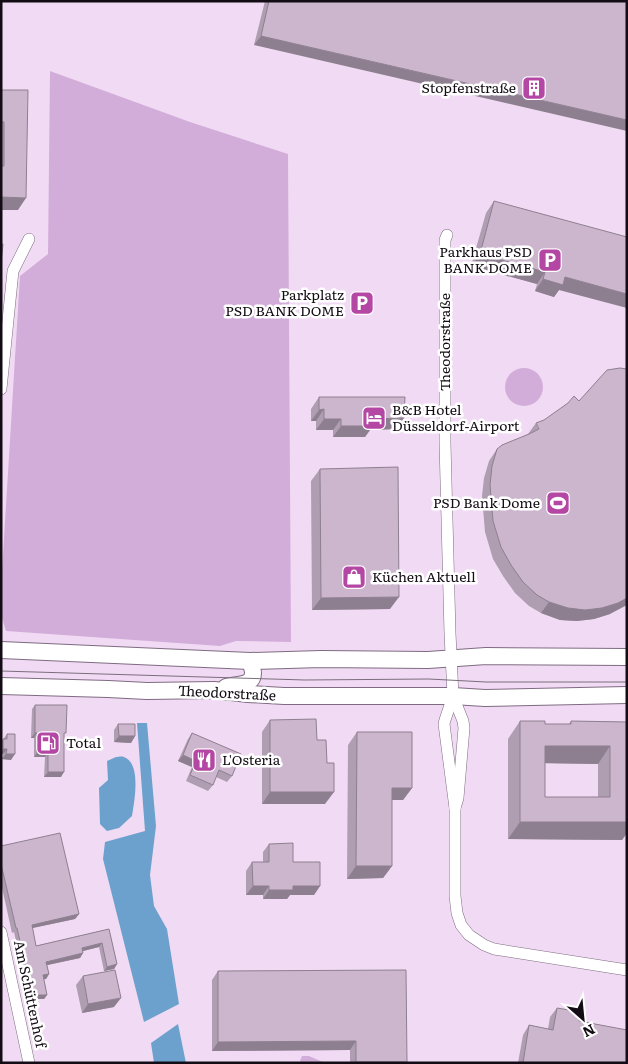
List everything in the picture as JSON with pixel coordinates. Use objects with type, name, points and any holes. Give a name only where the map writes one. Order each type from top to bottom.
[{"type":"main road","points":[[1,650],[250,661],[320,659],[428,660],[486,656],[627,657]]},
{"type":"main road","points":[[214,690],[243,685],[250,681],[253,673],[250,661]]},
{"type":"main road","name":"Theodorstraße","points":[[1,686],[147,691],[214,690],[284,696],[453,696],[485,698],[627,695]]},
{"type":"street","name":"Theodorstraße","points":[[447,236],[444,248],[445,443],[453,696]]},
{"type":"street","points":[[1,389],[13,271],[29,239]]},
{"type":"street","points":[[453,696],[444,724],[455,808],[455,896],[460,925],[469,935],[494,949],[627,970]]},
{"type":"street","points":[[453,696],[464,728],[458,798],[455,808]]},
{"type":"street","name":"Am Schüttenhof","points":[[1,932],[29,1063]]},
{"type":"shaded area","points":[[50,71],[190,122],[288,154],[291,642],[236,641],[220,646],[6,631],[1,615],[1,587],[20,276],[48,254]]},
{"type":"shaded area","points":[[524,368],[537,374],[543,387],[537,400],[524,406],[511,400],[505,387],[511,374]]},
{"type":"shaded area","points":[[302,1056],[309,1056],[325,1063],[301,1063]]},
{"type":"water","points":[[137,723],[147,723],[156,826],[150,875],[154,906],[167,929],[179,1004],[144,1022],[103,859],[105,842],[145,831]]},
{"type":"water","points":[[116,757],[124,757],[130,761],[133,767],[136,784],[134,802],[132,816],[119,828],[107,831],[100,824],[99,788],[108,780],[107,761]]},
{"type":"water","points":[[178,1024],[186,1063],[154,1063],[151,1043]]},
{"type":"building","name":"Stopfenstraße","points":[[269,1],[627,1],[627,120],[261,36]]},
{"type":"building","points":[[1,90],[28,90],[26,198],[1,197],[1,166],[4,166],[4,122],[1,122]]},
{"type":"building","name":"Parkhaus PSD BANK DOME","points":[[494,201],[627,237],[627,294],[565,277],[563,285],[543,279],[545,272],[480,254]]},
{"type":"building","points":[[1,244],[3,244],[1,263]]},
{"type":"building","name":"PSD Bank Dome","points":[[627,369],[627,598],[602,608],[585,610],[568,608],[549,602],[537,595],[523,582],[501,547],[493,521],[490,485],[492,466],[497,449],[502,445],[539,429],[536,423],[544,420],[568,403],[574,396],[579,401],[607,370]]},
{"type":"building","points":[[319,397],[405,397],[404,418],[373,419],[373,426],[341,426],[341,419],[324,419],[324,409],[319,410]]},
{"type":"building","points":[[398,467],[399,597],[321,598],[320,469]]},
{"type":"building","points":[[35,705],[67,705],[66,733],[64,733],[64,772],[48,772],[48,753],[37,753]]},
{"type":"building","points":[[316,719],[317,740],[326,740],[327,763],[334,763],[334,792],[270,792],[270,720]]},
{"type":"building","points":[[520,721],[545,721],[545,724],[571,724],[571,721],[627,722],[627,822],[520,822]],"holes":[[[545,746],[610,746],[610,797],[545,797]]]},
{"type":"building","points":[[118,724],[135,724],[135,736],[119,736]]},
{"type":"building","points":[[357,732],[412,732],[412,788],[392,788],[392,866],[356,866]]},
{"type":"building","points":[[192,733],[241,754],[232,776],[219,770],[213,785],[190,775],[196,761],[183,755]]},
{"type":"building","points":[[7,734],[15,734],[15,754],[6,754],[7,749],[3,749],[3,739],[7,739]]},
{"type":"building","points":[[60,833],[79,914],[32,925],[36,946],[109,929],[117,964],[107,967],[102,943],[82,948],[83,953],[46,962],[49,974],[43,975],[47,995],[32,995],[1,864],[1,846]]},
{"type":"building","points":[[293,843],[293,862],[320,862],[320,886],[293,886],[293,890],[269,890],[269,886],[253,886],[252,862],[269,862],[269,844]]},
{"type":"building","points":[[115,970],[121,998],[88,1004],[83,976]]},
{"type":"building","points":[[406,970],[407,1062],[356,1062],[356,1041],[218,1042],[218,971]]},
{"type":"building","points":[[557,1008],[581,1012],[579,1021],[627,1030],[627,1063],[523,1063],[529,1025],[553,1030]]},
{"type":"tram line","points":[[1,671],[305,680],[429,679],[486,682],[627,682]]},
{"type":"place","name":"Stopfenstraße","points":[[534,88]]},
{"type":"place","name":"Parkhaus PSD BANK DOME","points":[[550,260]]},
{"type":"place","name":"Parkplatz PSD BANK DOME","points":[[362,303]]},
{"type":"place","name":"B&B Hotel Düsseldorf-Airport","points":[[374,418]]},
{"type":"place","name":"PSD Bank Dome","points":[[558,503]]},
{"type":"place","name":"Küchen Aktuell","points":[[354,577]]},
{"type":"place","name":"Total","points":[[48,743]]},
{"type":"place","name":"L'Osteria","points":[[204,760]]}]
